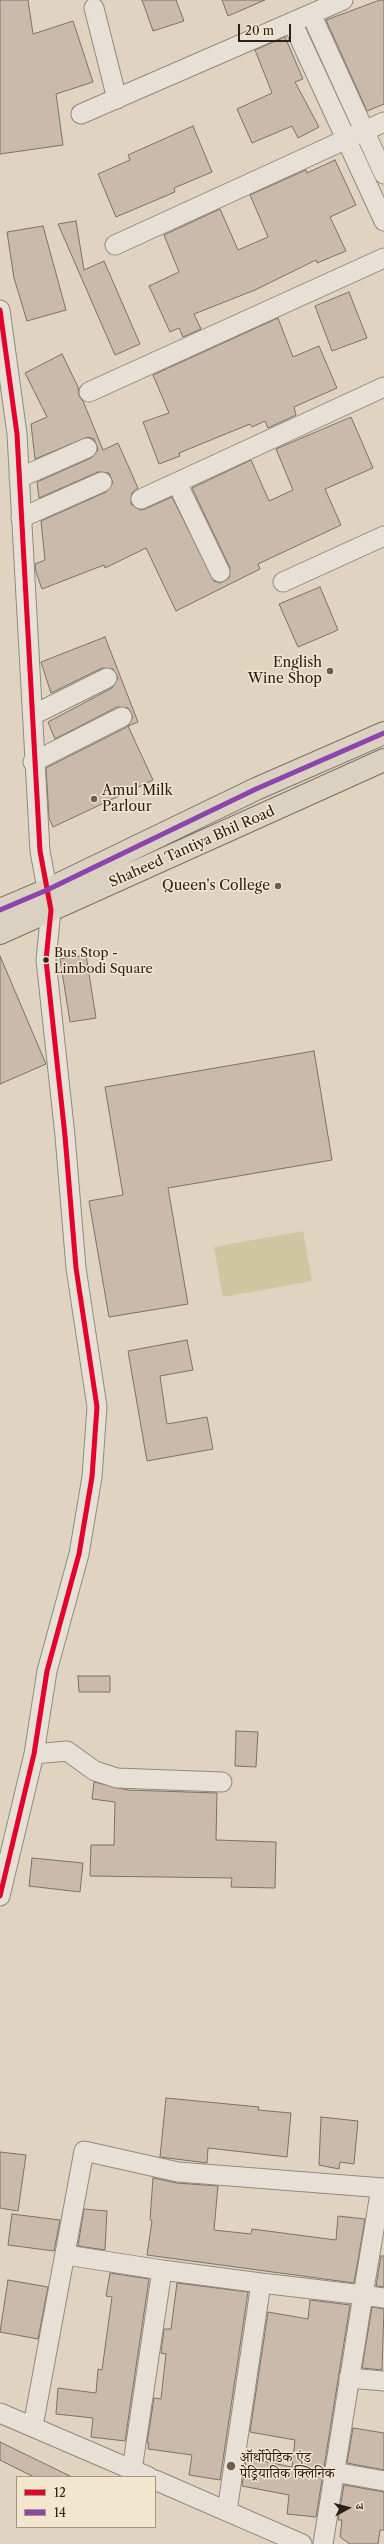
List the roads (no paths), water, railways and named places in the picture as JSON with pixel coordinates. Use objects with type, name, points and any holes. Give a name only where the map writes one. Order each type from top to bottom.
[{"type":"main road","name":"Shaheed Tantiya Bhil Road","points":[[0,933],[49,900],[256,789],[384,733]]},
{"type":"main road","name":"Shaheed Tantiya Bhil Road","points":[[0,910],[49,900],[384,760]]},
{"type":"street","points":[[81,114],[117,100],[342,0]]},
{"type":"street","points":[[94,8],[117,100]]},
{"type":"street","points":[[311,14],[384,174]]},
{"type":"street","points":[[292,22],[384,221]]},
{"type":"street","points":[[115,245],[384,122]]},
{"type":"street","points":[[89,392],[384,258]]},
{"type":"street","points":[[0,310],[17,434],[33,715],[33,762],[40,851],[49,900],[46,960],[65,1136],[76,1268],[96,1407],[92,1477],[79,1554],[47,1671],[34,1754],[0,1896]]},
{"type":"street","points":[[142,499],[384,387]]},
{"type":"street","points":[[19,478],[87,448]]},
{"type":"street","points":[[21,518],[102,482]]},
{"type":"street","points":[[177,483],[220,572]]},
{"type":"street","points":[[283,582],[384,536]]},
{"type":"street","points":[[33,715],[107,678]]},
{"type":"street","points":[[33,762],[122,717]]},
{"type":"street","points":[[34,1754],[67,1752],[95,1771],[117,1778],[222,1782]]},
{"type":"street","points":[[33,2426],[66,2255],[84,2151],[178,2172],[382,2188],[349,2378],[323,2544]]},
{"type":"street","points":[[66,2255],[162,2270],[384,2298]]},
{"type":"street","points":[[0,2413],[141,2473],[162,2270]]},
{"type":"street","points":[[226,2511],[262,2283]]},
{"type":"street","points":[[349,2378],[384,2381]]},
{"type":"street","points":[[334,2472],[384,2481]]},
{"type":"street","points":[[156,2480],[302,2544]]},
{"type":"place","name":"English Wine Shop","points":[[330,671]]},
{"type":"place","name":"Amul Milk Parlour","points":[[94,799]]},
{"type":"place","name":"Queen's College","points":[[278,886]]},
{"type":"place","name":"Bus Stop - Limbodi Square","points":[[46,960]]},
{"type":"place","name":"ऑर्थोपेडिक एंड पेड्रियातिक क्लिनिक","points":[[231,2466]]}]
